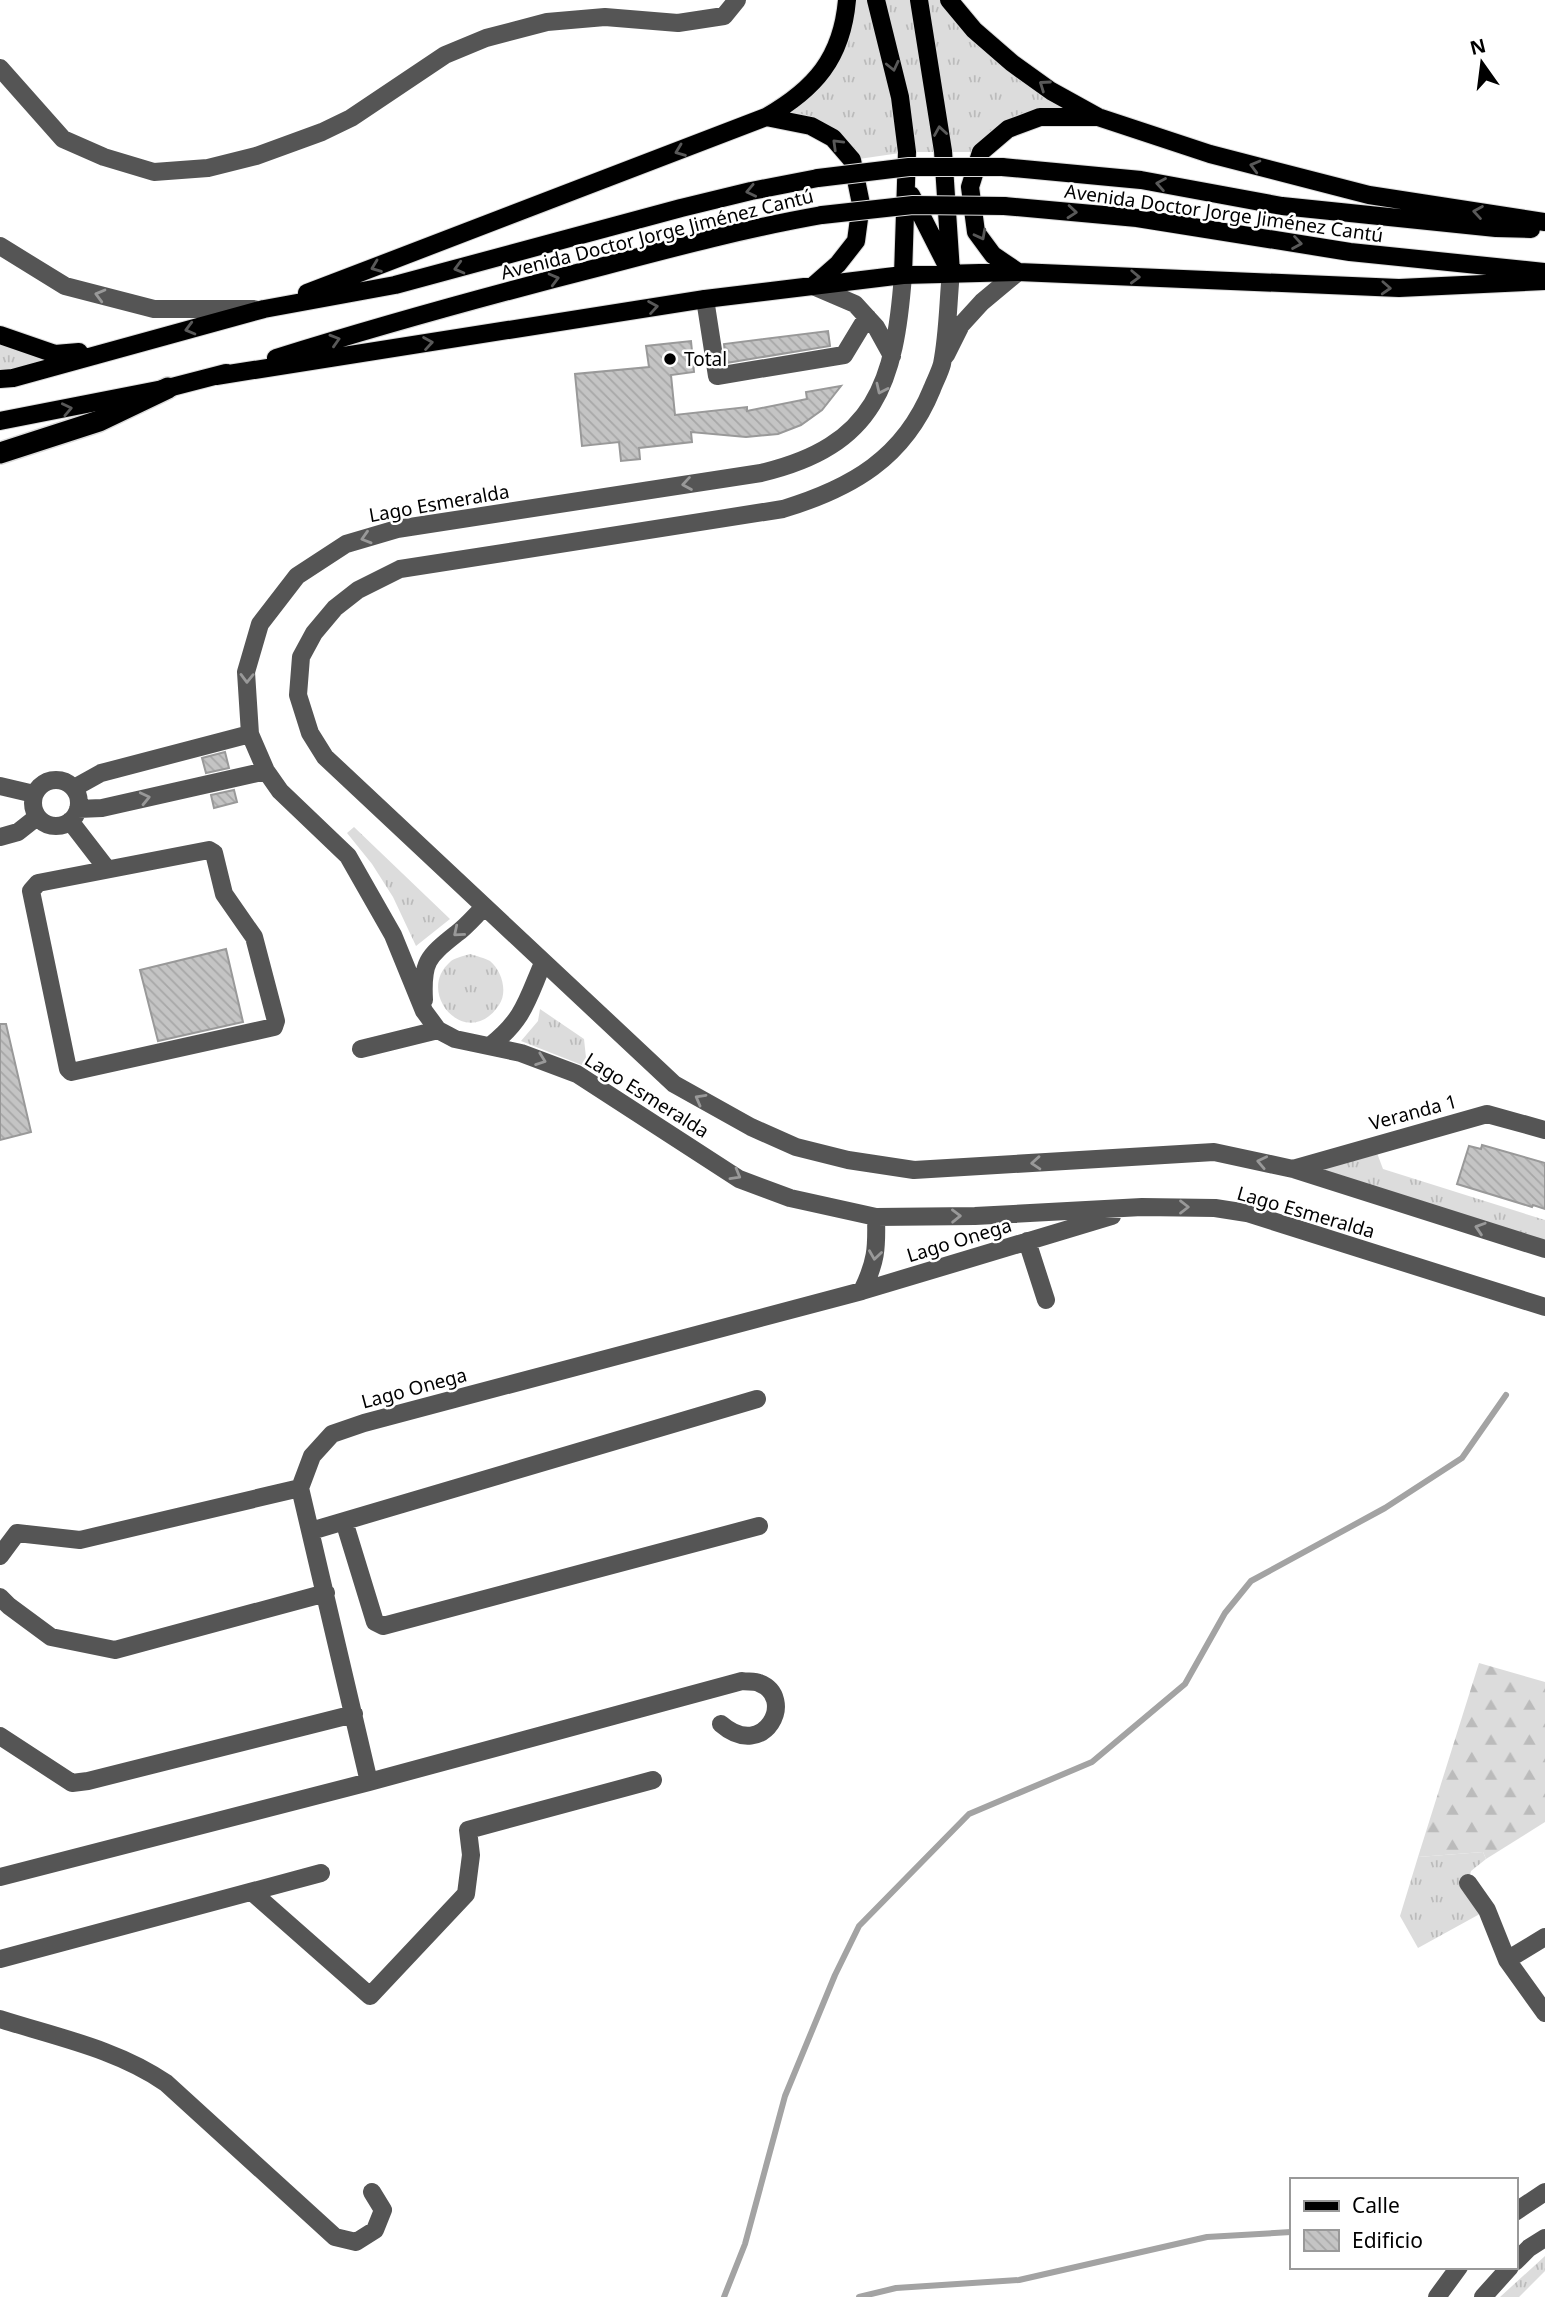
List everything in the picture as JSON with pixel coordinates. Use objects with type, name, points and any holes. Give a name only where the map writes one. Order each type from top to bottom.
[{"type":"highway","points":[[0,453],[99,421],[168,388]]},
{"type":"main road","points":[[264,309],[766,117],[794,101],[821,76],[834,54],[847,0]]},
{"type":"main road","points":[[876,0],[900,97],[907,152],[904,275]]},
{"type":"main road","points":[[919,0],[943,151],[951,272]]},
{"type":"main road","points":[[949,0],[974,30],[1012,63],[1051,91],[1098,117],[1210,154],[1369,195],[1545,222]]},
{"type":"main road","points":[[766,117],[811,126],[833,138],[852,160],[861,204],[856,241],[838,264],[813,286]]},
{"type":"main road","points":[[1017,272],[993,255],[976,232],[970,187],[981,152],[1008,129],[1040,117],[1098,117]]},
{"type":"main road","name":"Avenida Doctor Jorge Jiménez Cantú","points":[[0,379],[13,378],[264,309],[395,285],[705,202],[818,178],[909,167],[1002,167],[1141,180],[1282,206],[1496,228],[1545,229]]},
{"type":"main road","points":[[906,186],[951,272]]},
{"type":"main road","name":"Avenida Doctor Jorge Jiménez Cantú","points":[[0,421],[216,376],[370,329],[757,227],[822,215],[913,205],[1004,206],[1137,218],[1350,252],[1545,272]]},
{"type":"main road","points":[[216,376],[705,299],[904,275],[1017,272],[1399,288],[1545,281]]},
{"type":"main road","points":[[0,335],[55,354],[121,348]]},
{"type":"street","points":[[0,68],[63,139],[104,157],[154,172],[208,168],[256,156],[322,132],[351,118],[445,55],[486,38],[547,22],[595,18],[678,23],[723,16],[737,0]]},
{"type":"street","points":[[0,246],[65,286],[154,309],[264,309]]},
{"type":"street","name":"Lago Esmeralda","points":[[951,272],[941,365],[924,409],[905,438],[881,462],[859,477],[814,499],[757,513],[400,569],[358,590],[335,608],[301,657],[298,695],[310,733],[324,757],[674,1084],[751,1127],[796,1147],[848,1160],[914,1170],[1214,1152],[1293,1169],[1545,1249]]},
{"type":"street","points":[[941,365],[961,326],[982,302],[1017,272]]},
{"type":"street","name":"Lago Esmeralda","points":[[904,275],[892,356],[880,393],[863,418],[831,447],[804,461],[761,473],[397,529],[346,544],[297,576],[260,624],[246,672],[250,734],[266,771],[280,791],[348,856],[393,935],[424,1011],[438,1030],[454,1040],[522,1053],[577,1074],[739,1179],[790,1198],[876,1217],[975,1216],[1142,1207],[1215,1208],[1247,1213],[1545,1307]]},
{"type":"street","points":[[813,286],[855,304],[867,317],[892,356]]},
{"type":"street","points":[[705,299],[717,376],[844,355],[867,317]]},
{"type":"street","points":[[74,788],[101,773],[250,734]]},
{"type":"street","points":[[74,815],[79,801],[74,788],[61,780],[45,782],[34,794],[37,817],[49,825],[64,824],[74,815],[266,771]]},
{"type":"street","points":[[0,786],[34,794]]},
{"type":"street","points":[[74,815],[107,869]]},
{"type":"street","points":[[0,836],[18,832],[37,817]]},
{"type":"street","points":[[209,850],[214,853],[224,894],[254,937],[276,1021],[274,1027],[71,1072],[68,1069],[31,891],[38,883],[107,869],[209,850]]},
{"type":"street","points":[[424,1011],[425,967],[430,955],[458,933],[484,907]]},
{"type":"street","points":[[402,956],[410,958],[430,955]]},
{"type":"street","points":[[491,1045],[509,1031],[521,1015],[544,963]]},
{"type":"street","points":[[361,1049],[438,1030]]},
{"type":"street","name":"Veranda 1","points":[[1293,1169],[1487,1114],[1545,1130]]},
{"type":"street","name":"Lago Onega","points":[[300,1488],[312,1456],[332,1434],[377,1419],[862,1291],[1142,1207]]},
{"type":"street","name":"Lago Onega","points":[[862,1291],[873,1268],[877,1243],[876,1217]]},
{"type":"street","name":"Lago Onega","points":[[1027,1241],[1046,1300]]},
{"type":"street","points":[[311,1531],[757,1399]]},
{"type":"street","points":[[0,1556],[17,1533],[80,1540],[300,1488],[369,1782]]},
{"type":"street","points":[[344,1521],[375,1622],[383,1626],[759,1526]]},
{"type":"street","points":[[0,1597],[51,1637],[115,1650],[326,1593]]},
{"type":"street","points":[[0,1877],[369,1782],[743,1681],[760,1683],[773,1693],[777,1707],[773,1722],[762,1733],[744,1737],[731,1733],[721,1724]]},
{"type":"street","points":[[0,1736],[72,1783],[354,1714]]},
{"type":"street","points":[[252,1892],[370,1996],[466,1894],[471,1855],[468,1830],[653,1780]]},
{"type":"street","points":[[0,1959],[321,1873]]},
{"type":"street","points":[[1468,1883],[1487,1910],[1507,1960],[1545,2012]]},
{"type":"street","points":[[1507,1960],[1545,1937]]},
{"type":"street","points":[[0,2019],[118,2056],[143,2067],[166,2083],[335,2237],[356,2242],[375,2230],[383,2210],[372,2192]]},
{"type":"street","points":[[1517,2211],[1545,2192]]},
{"type":"street","points":[[1517,2260],[1545,2238]]},
{"type":"street","points":[[1437,2297],[1458,2269]]},
{"type":"street","points":[[1483,2297],[1508,2269]]},
{"type":"green space","points":[[847,0],[949,0],[974,30],[1098,117],[1039,117],[981,152],[907,152],[852,160],[833,138],[766,117],[821,76]]},
{"type":"green space","points":[[0,335],[55,354],[121,348],[0,379]]},
{"type":"green space","points":[[354,827],[450,919],[416,946],[393,897],[372,864],[347,833]]},
{"type":"green space","points":[[470,954],[494,965],[503,988],[499,1005],[487,1018],[473,1023],[460,1020],[449,1013],[438,989],[440,975],[450,962]]},
{"type":"green space","points":[[540,1009],[584,1039],[587,1067],[521,1041],[538,1021]]},
{"type":"green space","points":[[1374,1145],[1383,1169],[1545,1220],[1545,1249],[1298,1171]]},
{"type":"green space","points":[[1479,1663],[1545,1682],[1545,1822],[1486,1859],[1483,1852],[1418,1857]]},
{"type":"green space","points":[[1483,1852],[1486,1859],[1471,1871],[1468,1883],[1487,1910],[1418,1948],[1400,1916],[1418,1857]]},
{"type":"green space","points":[[1545,2256],[1545,2271],[1519,2297],[1500,2297]]},
{"type":"building","name":"Total","points":[[828,331],[830,346],[726,363],[724,344]]},
{"type":"building","points":[[691,341],[694,372],[671,375],[675,415],[747,407],[747,411],[807,399],[806,392],[841,386],[822,410],[801,425],[778,434],[746,437],[691,432],[692,442],[639,448],[640,459],[621,461],[619,442],[582,446],[575,374],[649,367],[646,346]]},
{"type":"building","points":[[225,752],[229,768],[206,773],[202,758]]},
{"type":"building","points":[[234,790],[237,802],[214,808],[211,795]]},
{"type":"building","points":[[226,949],[243,1022],[158,1041],[140,970]]},
{"type":"building","points":[[0,1024],[6,1024],[31,1132],[0,1140]]},
{"type":"building","points":[[1482,1145],[1545,1163],[1545,1209],[1457,1184],[1469,1146],[1481,1149]]},
{"type":"waterway","points":[[724,2297],[745,2244],[785,2096],[835,1975],[859,1926],[969,1814],[1092,1762],[1185,1684],[1225,1613],[1251,1581],[1385,1508],[1462,1458],[1506,1395]]},
{"type":"waterway","points":[[859,2297],[896,2288],[1019,2280],[1207,2237],[1290,2232]]},
{"type":"place","name":"Total","points":[[670,359]]}]
